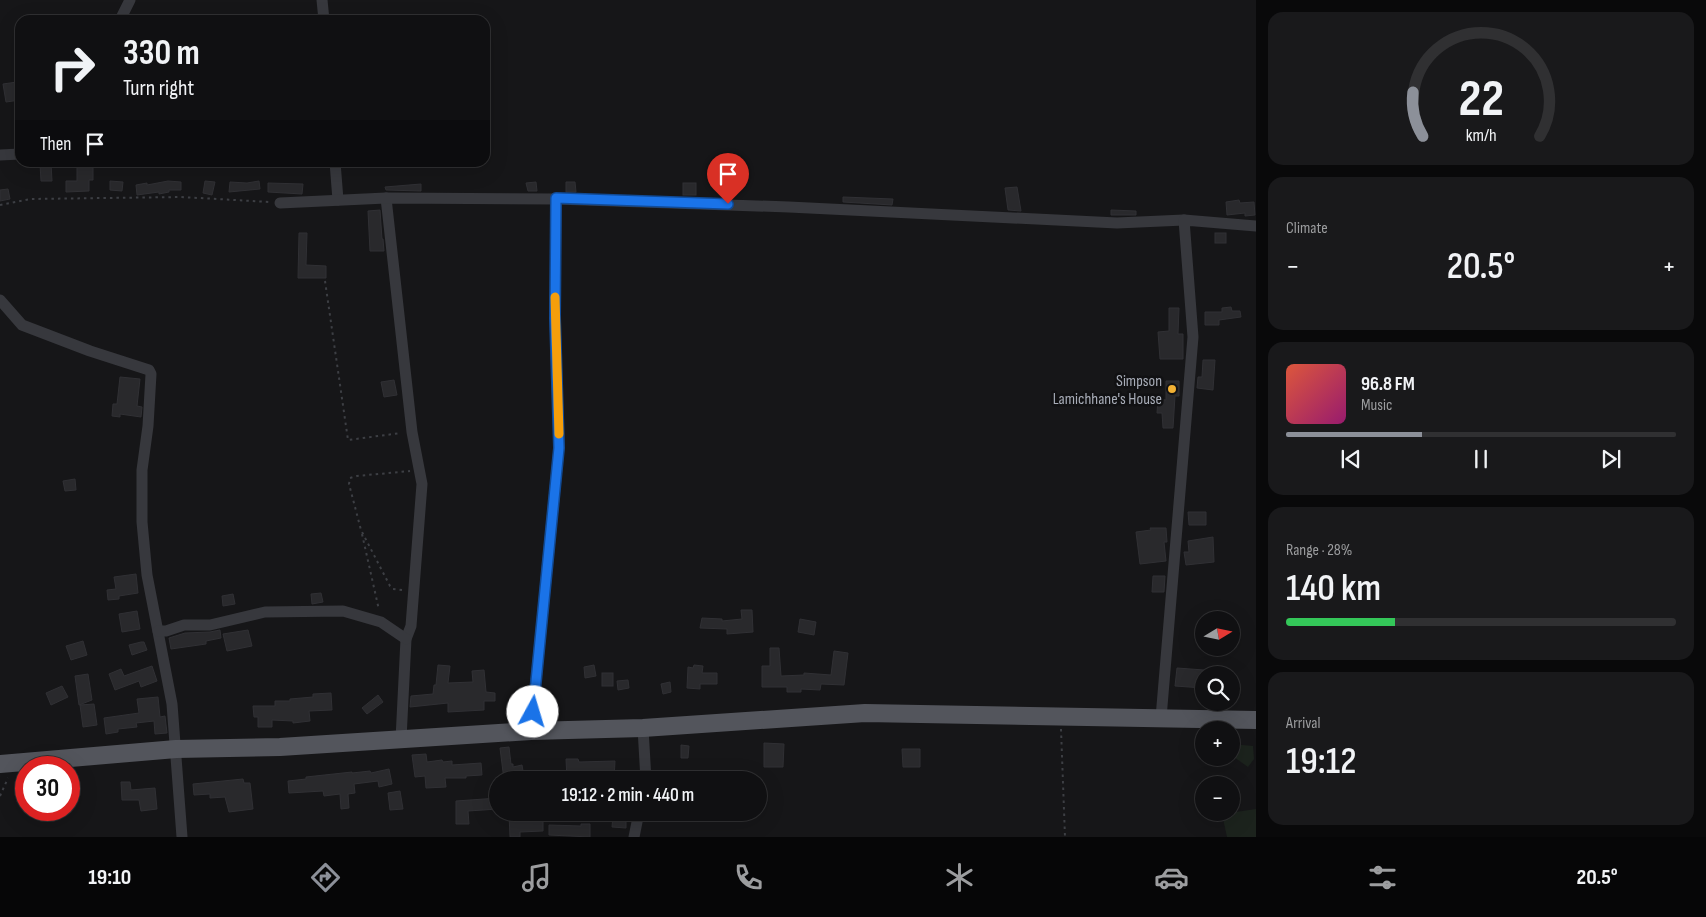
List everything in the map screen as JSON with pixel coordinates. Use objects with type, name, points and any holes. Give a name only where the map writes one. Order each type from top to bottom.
[{"type":"main road","points":[[7,763],[176,749],[280,747],[531,731],[643,728],[865,713],[1256,720]]},
{"type":"street","points":[[122,15],[130,0]]},
{"type":"street","points":[[322,0],[324,15]]},
{"type":"street","points":[[0,155],[15,154]]},
{"type":"street","points":[[335,167],[338,200]]},
{"type":"street","points":[[386,198],[412,432],[422,484],[411,626],[406,639],[401,739]]},
{"type":"street","points":[[280,202],[386,198],[556,198],[1117,223],[1184,220],[1256,226]]},
{"type":"street","points":[[531,731],[559,448],[555,318],[556,198]]},
{"type":"street","points":[[1161,718],[1193,337],[1184,220]]},
{"type":"street","points":[[0,300],[22,325],[106,357],[149,370],[151,374],[148,426],[142,470],[142,522],[147,575],[172,704],[182,837]]},
{"type":"street","points":[[158,631],[166,631],[184,625],[210,625],[265,612],[343,611],[381,622],[406,639]]},
{"type":"street","points":[[643,728],[645,771]]},
{"type":"street","points":[[634,837],[637,821]]},
{"type":"path","points":[[0,204],[30,199],[182,197],[280,202]]},
{"type":"path","points":[[325,281],[348,440],[412,432]]},
{"type":"path","points":[[381,622],[376,593],[349,484],[350,478],[420,470]]},
{"type":"path","points":[[361,530],[390,586],[393,589],[414,589]]},
{"type":"path","points":[[1060,716],[1065,837]]},
{"type":"path","points":[[0,796],[7,763]]},
{"type":"shaded area","points":[[1240,745],[1253,746],[1254,759],[1248,767],[1240,761]]},
{"type":"shaded area","points":[[1256,809],[1256,837],[1227,837],[1224,821],[1240,821],[1240,811]]},
{"type":"building","points":[[15,82],[15,101],[6,102],[3,84]]},
{"type":"building","points":[[40,167],[51,167],[52,181],[41,181]]},
{"type":"building","points":[[77,167],[93,167],[93,180],[89,180],[89,191],[66,192],[66,181],[77,181]]},
{"type":"building","points":[[110,181],[123,182],[122,191],[110,190]]},
{"type":"building","points":[[168,181],[181,182],[181,190],[137,195],[136,185]]},
{"type":"building","points":[[205,181],[215,182],[212,195],[203,193]]},
{"type":"building","points":[[259,181],[260,189],[229,192],[230,182],[247,183]]},
{"type":"building","points":[[536,182],[537,191],[528,191],[526,183]]},
{"type":"building","points":[[566,182],[575,182],[576,192],[566,192]]},
{"type":"building","points":[[268,183],[303,184],[302,194],[268,192]]},
{"type":"building","points":[[683,183],[696,183],[696,195],[683,195]]},
{"type":"building","points":[[421,184],[421,191],[386,190],[385,187]]},
{"type":"building","points":[[1017,187],[1021,211],[1008,210],[1005,188]]},
{"type":"building","points":[[8,189],[10,199],[0,201],[0,190]]},
{"type":"building","points":[[843,197],[893,199],[892,205],[843,202]]},
{"type":"building","points":[[1239,200],[1240,203],[1254,202],[1255,215],[1245,216],[1245,213],[1227,215],[1226,202]]},
{"type":"building","points":[[380,210],[384,251],[370,251],[368,211]]},
{"type":"building","points":[[1111,210],[1136,211],[1136,215],[1111,215]]},
{"type":"building","points":[[299,233],[307,233],[306,265],[326,266],[326,278],[298,278]]},
{"type":"building","points":[[1215,233],[1226,233],[1226,243],[1215,243]]},
{"type":"building","points":[[1231,307],[1232,311],[1240,311],[1241,317],[1219,320],[1219,325],[1205,325],[1205,312],[1222,312],[1222,308]]},
{"type":"building","points":[[1169,308],[1179,308],[1178,334],[1183,334],[1183,359],[1160,359],[1158,332],[1169,331]]},
{"type":"building","points":[[1203,360],[1215,360],[1213,390],[1197,388],[1198,377],[1202,377]]},
{"type":"building","points":[[120,377],[140,379],[137,406],[142,407],[141,417],[120,414],[120,417],[112,416],[113,404],[117,404]]},
{"type":"building","points":[[394,380],[397,395],[384,397],[381,382]]},
{"type":"building","points":[[1166,381],[1179,381],[1179,396],[1175,396],[1173,428],[1163,428],[1162,413],[1157,413],[1158,399],[1166,400]]},
{"type":"building","points":[[75,479],[76,490],[65,491],[63,481]]},
{"type":"building","points":[[1188,512],[1206,512],[1206,525],[1189,525]]},
{"type":"building","points":[[1150,528],[1166,528],[1167,542],[1164,542],[1166,561],[1140,564],[1136,532],[1151,530]]},
{"type":"building","points":[[1213,537],[1214,562],[1186,565],[1184,552],[1189,552],[1188,541]]},
{"type":"building","points":[[136,574],[138,593],[119,596],[119,599],[108,600],[107,590],[116,589],[114,577]]},
{"type":"building","points":[[1153,576],[1165,576],[1164,592],[1152,592]]},
{"type":"building","points":[[321,593],[323,602],[312,604],[311,594]]},
{"type":"building","points":[[233,594],[235,604],[223,606],[222,596]]},
{"type":"building","points":[[741,610],[752,610],[753,632],[727,634],[727,629],[700,628],[702,618],[722,619],[722,621],[742,619]]},
{"type":"building","points":[[137,611],[140,629],[122,632],[119,614]]},
{"type":"building","points":[[800,619],[816,622],[814,635],[798,632]]},
{"type":"building","points":[[220,630],[221,638],[206,641],[206,644],[171,649],[169,638],[185,633]]},
{"type":"building","points":[[248,630],[252,646],[227,651],[223,634]]},
{"type":"building","points":[[83,641],[87,655],[71,660],[66,646]]},
{"type":"building","points":[[144,642],[147,650],[132,655],[129,645]]},
{"type":"building","points":[[770,648],[779,648],[781,676],[804,675],[804,673],[831,675],[834,651],[848,653],[844,685],[821,684],[820,690],[801,689],[801,692],[787,692],[787,687],[762,687],[762,666],[770,666]]},
{"type":"building","points":[[438,665],[450,666],[448,683],[473,682],[472,671],[484,670],[486,692],[495,693],[495,701],[484,701],[484,710],[448,712],[448,703],[410,707],[411,696],[433,694]]},
{"type":"building","points":[[594,665],[596,676],[585,678],[584,667]]},
{"type":"building","points":[[694,665],[703,666],[702,673],[717,673],[717,684],[700,684],[700,689],[687,688],[688,667],[693,668]]},
{"type":"building","points":[[152,666],[157,681],[141,687],[139,681],[115,690],[109,674],[121,669],[124,676]]},
{"type":"building","points":[[1177,668],[1195,669],[1195,687],[1175,686]]},
{"type":"building","points":[[602,673],[613,673],[613,686],[602,686]]},
{"type":"building","points":[[88,674],[92,700],[79,705],[75,676]]},
{"type":"building","points":[[628,680],[629,688],[618,690],[617,681]]},
{"type":"building","points":[[670,682],[671,692],[663,694],[661,684]]},
{"type":"building","points":[[62,686],[68,697],[51,705],[46,693]]},
{"type":"building","points":[[331,693],[332,710],[309,711],[310,721],[293,723],[293,721],[272,720],[272,727],[258,727],[258,717],[254,717],[253,706],[275,706],[275,701],[290,701],[290,699],[313,697],[313,694]]},
{"type":"building","points":[[378,695],[383,702],[367,714],[362,708]]},
{"type":"building","points":[[158,697],[160,717],[165,716],[167,733],[155,734],[154,721],[136,723],[137,727],[118,729],[118,732],[106,734],[104,718],[139,713],[137,699]]},
{"type":"building","points":[[94,704],[97,725],[83,727],[80,705]]},
{"type":"building","points":[[764,743],[784,744],[783,767],[764,767]]},
{"type":"building","points":[[681,745],[689,746],[688,758],[681,758]]},
{"type":"building","points":[[509,747],[511,764],[513,764],[513,767],[522,765],[523,771],[503,771],[500,748]]},
{"type":"building","points":[[902,749],[920,749],[920,767],[903,767]]},
{"type":"building","points":[[426,754],[427,762],[452,761],[452,765],[481,763],[482,775],[466,776],[466,778],[445,778],[446,787],[426,788],[425,776],[415,777],[412,755]]},
{"type":"building","points":[[566,759],[578,759],[579,762],[615,761],[614,771],[567,771]]},
{"type":"building","points":[[389,769],[392,784],[379,787],[378,781],[354,784],[355,793],[348,794],[349,808],[341,809],[340,794],[324,796],[323,791],[289,793],[288,781],[352,772],[370,771],[371,773]]},
{"type":"building","points":[[243,779],[244,783],[250,783],[253,809],[229,812],[225,797],[210,798],[210,794],[194,795],[193,784]]},
{"type":"building","points":[[121,782],[130,782],[131,790],[155,788],[157,809],[141,811],[139,800],[122,800]]},
{"type":"building","points":[[400,791],[403,809],[390,810],[388,793]]},
{"type":"building","points":[[489,799],[489,810],[468,811],[469,824],[456,824],[456,801]]},
{"type":"building","points":[[509,821],[543,821],[543,831],[520,832],[520,837],[510,837]]},
{"type":"building","points":[[612,821],[626,821],[626,828],[612,827]]},
{"type":"building","points":[[581,824],[590,824],[590,837],[549,835],[549,825],[581,826]]},
{"type":"slow traffic","points":[[555,297],[559,434]]},
{"type":"place","name":"Simpson Lamichhane's House","points":[[1172,389]]},
{"type":"route","points":[[533,712],[559,448],[555,318],[556,198],[728,204]]}]
